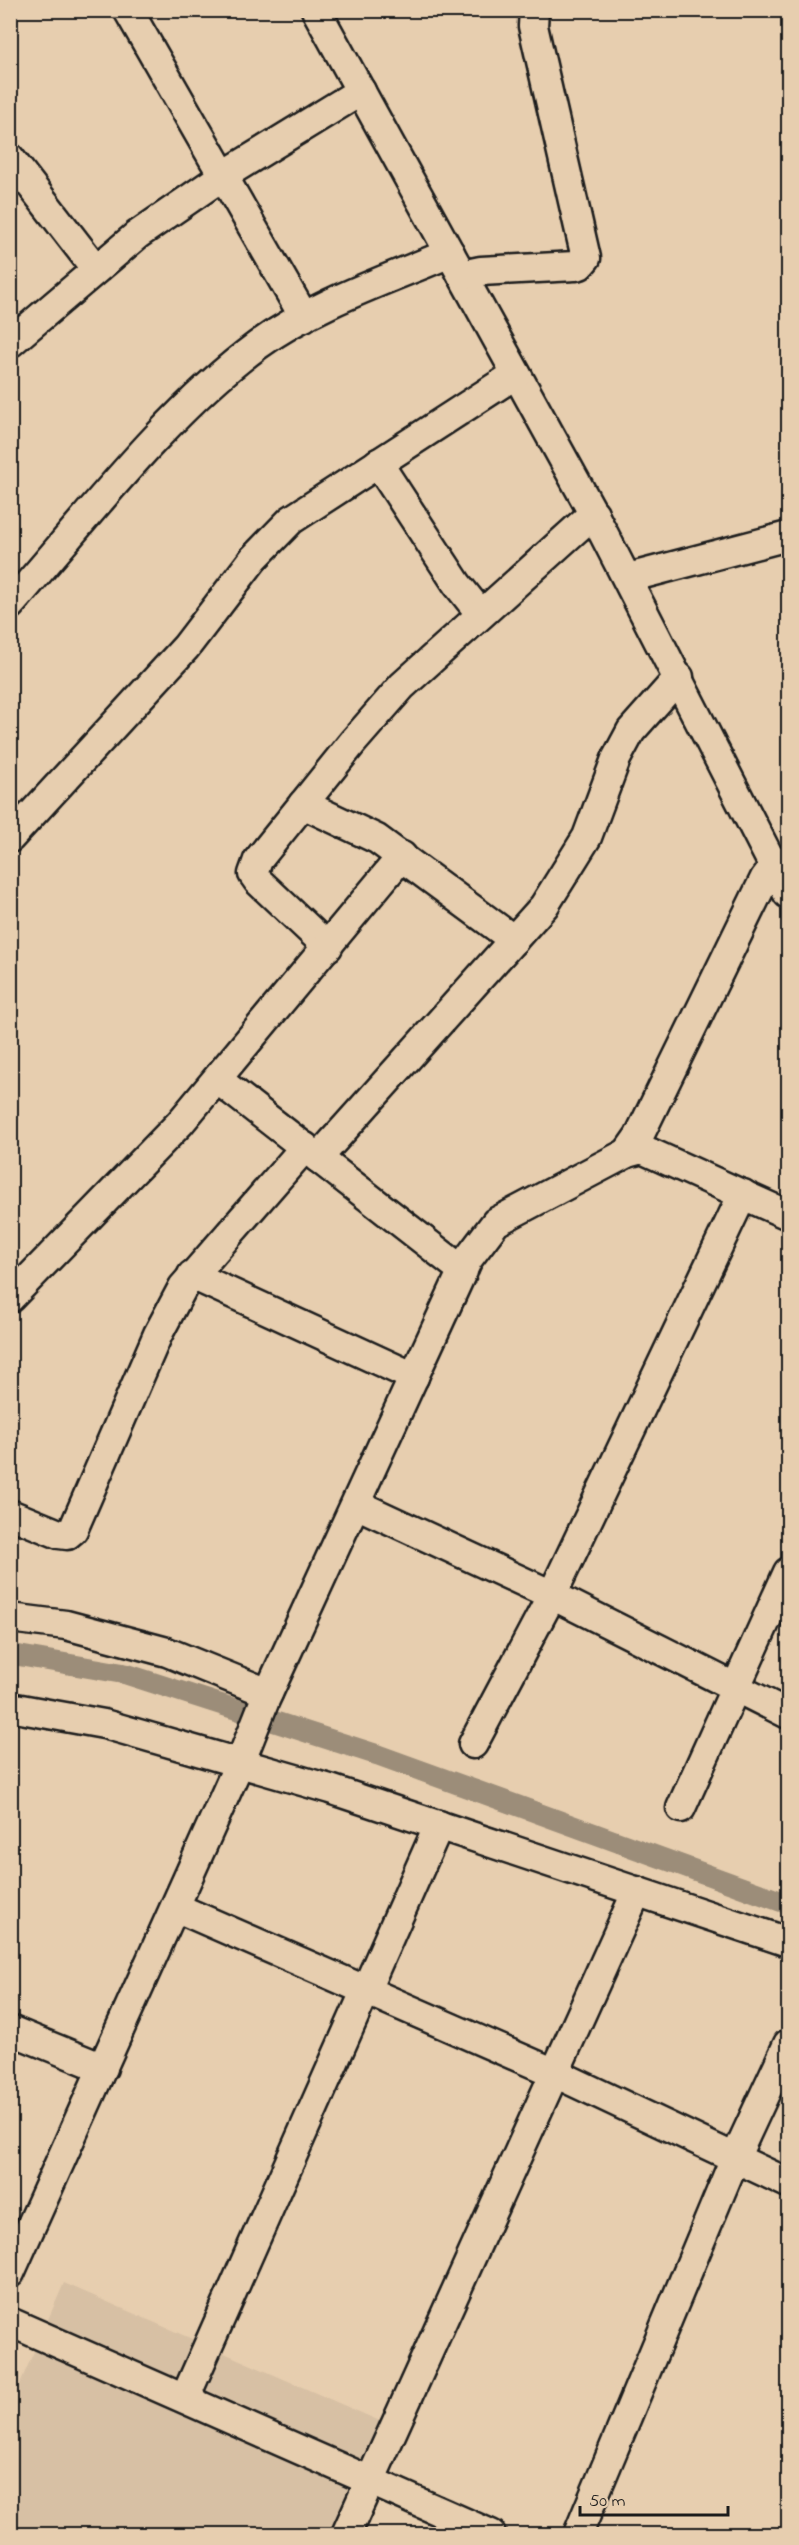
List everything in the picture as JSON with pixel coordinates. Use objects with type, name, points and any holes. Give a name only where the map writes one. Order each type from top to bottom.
[{"type":"street","points":[[128,10],[304,317]]},
{"type":"street","points":[[316,10],[594,513],[679,677],[782,862],[789,894]]},
{"type":"street","points":[[10,605],[155,441],[209,386],[258,345],[304,317],[456,264],[472,272],[580,265],[586,258],[533,26],[534,10]]},
{"type":"street","points":[[10,343],[95,268],[137,235],[224,175],[361,92]]},
{"type":"street","points":[[10,158],[95,268]]},
{"type":"street","points":[[10,838],[186,647],[272,537],[299,514],[516,374]]},
{"type":"street","points":[[378,463],[457,584],[480,613]]},
{"type":"street","points":[[328,947],[254,874],[258,860],[402,686],[480,613],[594,513]]},
{"type":"street","points":[[628,578],[789,536]]},
{"type":"street","points":[[10,1514],[59,1534],[67,1535],[73,1530],[158,1334],[192,1275],[312,1152],[544,906],[576,858],[597,813],[615,759],[631,731],[679,677]]},
{"type":"street","points":[[303,804],[377,839],[514,939]]},
{"type":"street","points":[[10,1298],[134,1172],[217,1080],[402,856]]},
{"type":"street","points":[[627,1153],[639,1136],[765,878],[782,862]]},
{"type":"street","points":[[217,1080],[463,1271]]},
{"type":"street","points":[[10,2273],[242,1758],[266,1697],[477,1244],[496,1222],[627,1153],[642,1149],[789,1215]]},
{"type":"street","points":[[473,1744],[552,1595],[743,1194]]},
{"type":"street","points":[[192,1275],[414,1377]]},
{"type":"street","points":[[356,1504],[552,1595],[789,1714]]},
{"type":"street","points":[[681,1808],[789,1572]]},
{"type":"street","points":[[10,1618],[66,1625],[167,1652],[266,1697]]},
{"type":"street","points":[[10,1707],[46,1711],[242,1758],[789,1942]]},
{"type":"street","points":[[185,2398],[439,1825]]},
{"type":"street","points":[[346,2535],[637,1891]]},
{"type":"street","points":[[175,1907],[555,2073],[789,2183]]},
{"type":"street","points":[[10,2030],[103,2068]]},
{"type":"street","points":[[578,2535],[735,2158],[789,2043]]},
{"type":"street","points":[[10,2322],[370,2479],[490,2535]]},
{"type":"shaded area","points":[[64,2283],[405,2432],[361,2534],[11,2534],[11,2404]]},
{"type":"waterway","points":[[10,1654],[126,1674],[378,1755],[788,1904]]}]
